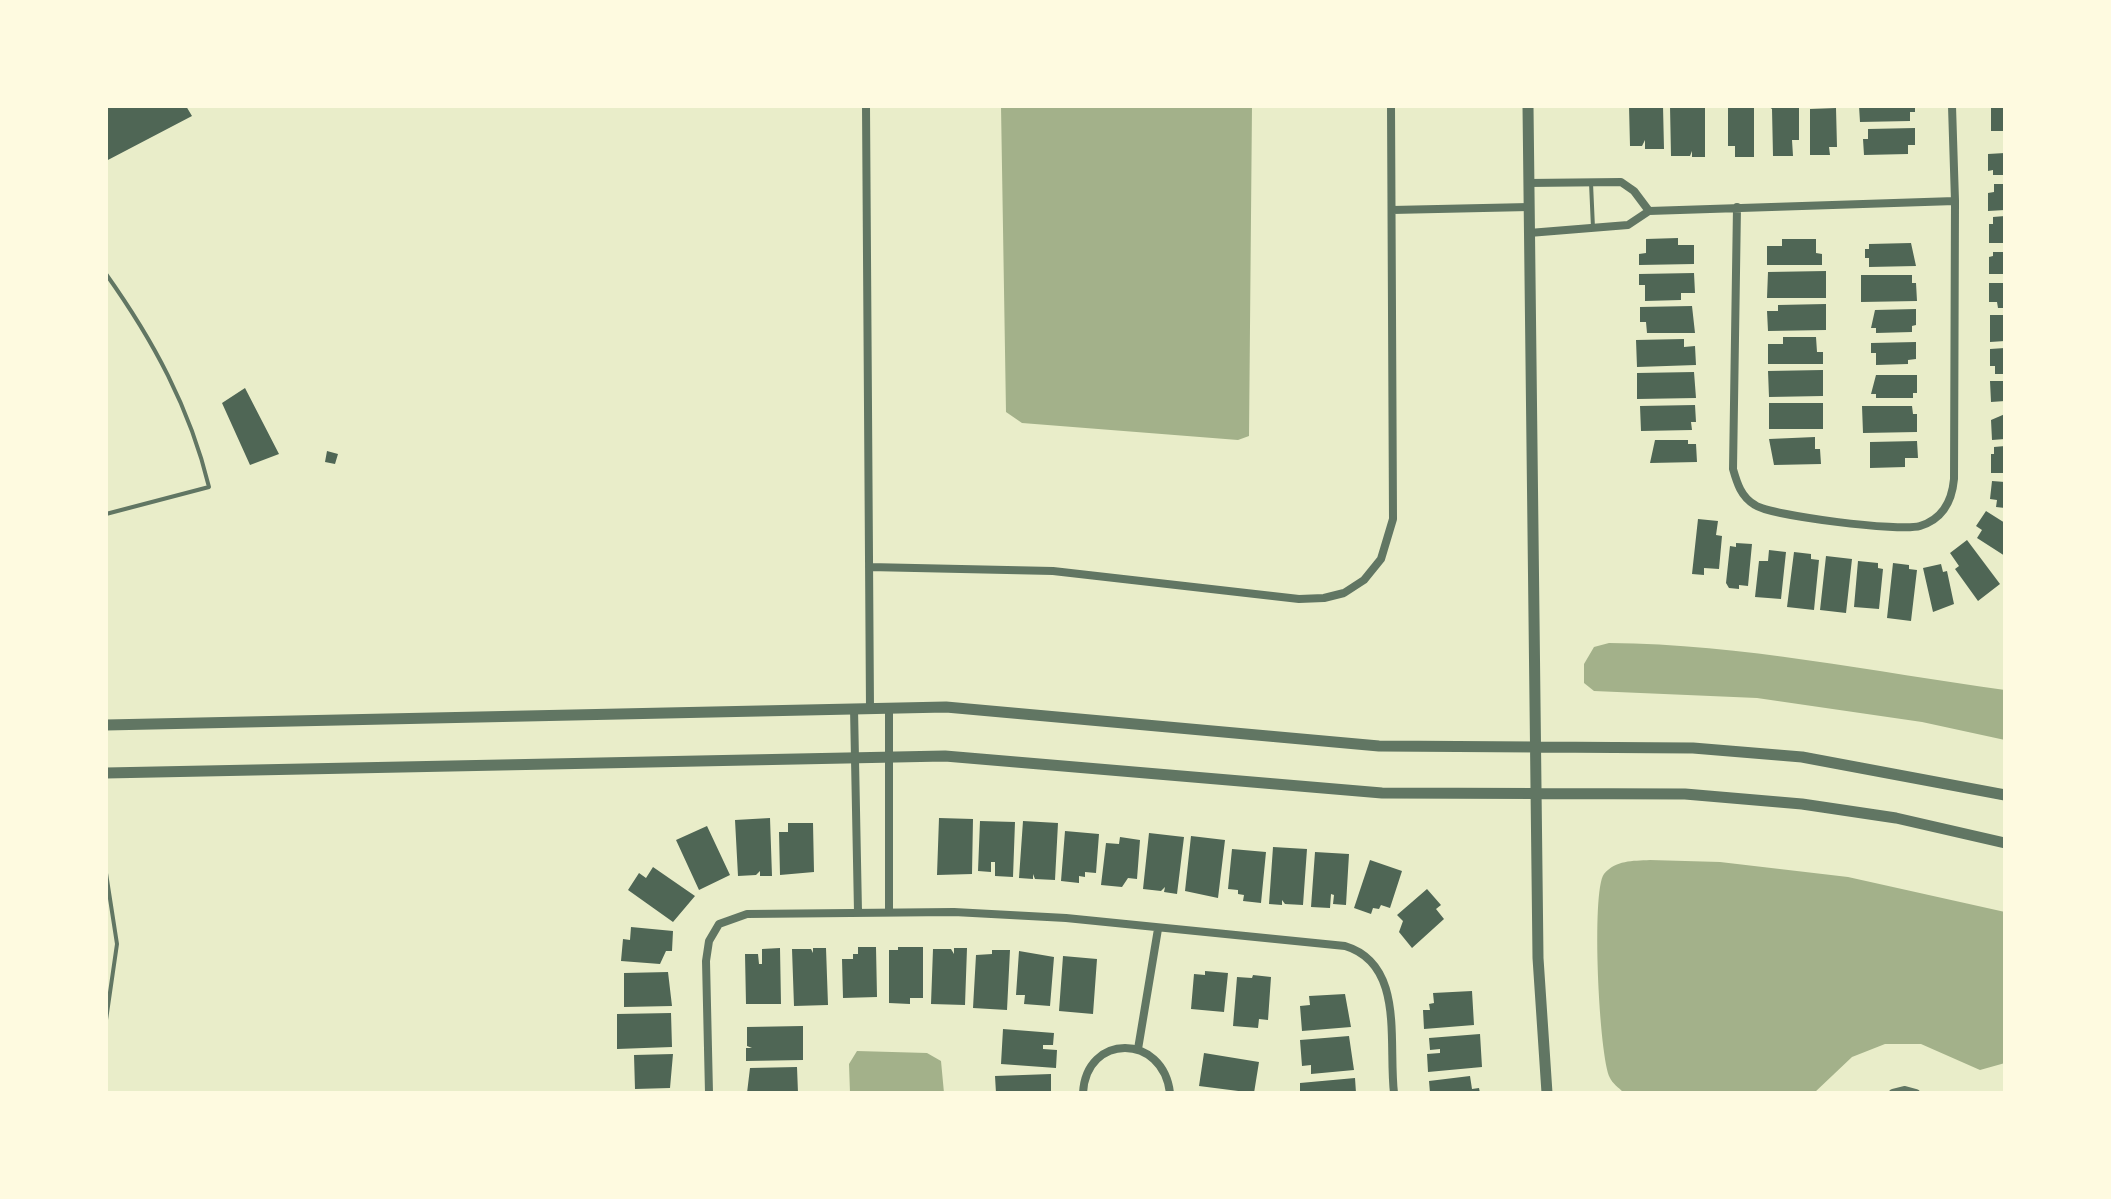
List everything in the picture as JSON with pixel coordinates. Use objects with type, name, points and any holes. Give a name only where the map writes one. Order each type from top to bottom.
[{"type":"street","points":[[866,106],[870,708]]},
{"type":"street","points":[[869,567],[1053,571],[1299,599],[1344,593],[1364,580],[1381,559],[1393,519],[1391,106]]},
{"type":"street","points":[[1528,106],[1538,958],[1547,1093]]},
{"type":"street","points":[[1737,207],[1733,469],[1738,485],[1752,504],[1774,513],[1909,528],[1941,514],[1953,492],[1955,201],[1952,106]]},
{"type":"street","points":[[1528,183],[1621,182],[1634,191],[1649,211]]},
{"type":"street","points":[[1529,233],[1628,225],[1649,211],[1955,201]]},
{"type":"street","points":[[1392,210],[1529,207]]},
{"type":"street","points":[[106,725],[946,707],[1379,746],[1693,748],[1802,757],[2005,795]]},
{"type":"street","points":[[854,708],[858,912]]},
{"type":"street","points":[[889,708],[889,912]]},
{"type":"street","points":[[106,773],[889,755],[1088,765],[1258,784],[1382,793],[1685,794],[1802,804],[1896,818],[2005,843]]},
{"type":"street","points":[[709,1093],[706,961],[709,941],[719,924],[747,914],[858,912],[1066,918],[1345,946],[1365,952],[1378,967],[1387,986],[1394,1093]]},
{"type":"street","points":[[1138,1049],[1158,929]]},
{"type":"street","points":[[1083,1093],[1089,1069],[1098,1058],[1124,1047],[1138,1049],[1161,1066],[1170,1093]]},
{"type":"street","points":[[1893,1093],[1905,1090],[1916,1093]]},
{"type":"lane","points":[[1591,183],[1593,228]]},
{"type":"lane","points":[[106,274],[146,330],[197,437],[209,487],[106,514]]},
{"type":"lane","points":[[106,873],[114,925],[114,980],[106,1020]]},
{"type":"lane","points":[[106,930],[114,925]]},
{"type":"shaded area","points":[[1001,106],[1252,106],[1249,436],[1238,440],[1022,423],[1006,412]]},
{"type":"shaded area","points":[[1609,643],[1709,648],[2005,690],[2005,740],[1922,722],[1757,698],[1594,691],[1584,683],[1584,664],[1594,647]]},
{"type":"shaded area","points":[[1650,860],[1720,862],[1848,877],[2005,912],[2005,1063],[1980,1070],[1921,1044],[1885,1044],[1852,1057],[1814,1093],[1623,1092],[1610,1078],[1603,1040],[1597,940],[1600,887],[1604,874],[1614,866]]},
{"type":"shaded area","points":[[857,1051],[927,1053],[941,1061],[944,1093],[850,1093],[849,1064]]},
{"type":"building","points":[[106,106],[186,106],[192,116],[106,161]]},
{"type":"building","points":[[1629,106],[1663,106],[1664,149],[1645,149],[1645,140],[1642,146],[1630,146]]},
{"type":"building","points":[[1670,106],[1705,106],[1705,157],[1692,157],[1692,151],[1690,156],[1671,156]]},
{"type":"building","points":[[1728,106],[1754,106],[1754,157],[1735,157],[1735,146],[1728,146]]},
{"type":"building","points":[[1768,106],[1799,107],[1799,140],[1792,140],[1793,156],[1773,156],[1772,109]]},
{"type":"building","points":[[1859,106],[1915,106],[1915,112],[1910,112],[1910,121],[1860,122]]},
{"type":"building","points":[[1991,106],[2005,106],[2005,131],[1991,131]]},
{"type":"building","points":[[1836,108],[1837,147],[1829,147],[1830,155],[1810,155],[1810,109]]},
{"type":"building","points":[[1915,128],[1915,145],[1908,145],[1908,154],[1864,155],[1863,139],[1868,139],[1868,129]]},
{"type":"building","points":[[2005,153],[2005,175],[1993,175],[1993,170],[1988,171],[1988,154]]},
{"type":"building","points":[[1994,184],[2005,184],[2005,210],[1988,211],[1988,193],[1994,192]]},
{"type":"building","points":[[2005,216],[2005,243],[1989,243],[1989,224],[1993,224],[1993,217]]},
{"type":"building","points":[[1678,238],[1678,245],[1694,245],[1694,264],[1639,265],[1639,254],[1646,253],[1646,239]]},
{"type":"building","points":[[1782,239],[1816,239],[1816,253],[1822,254],[1822,265],[1767,265],[1767,246],[1782,246]]},
{"type":"building","points":[[1911,243],[1916,266],[1869,267],[1869,258],[1865,258],[1865,249],[1869,249],[1869,244]]},
{"type":"building","points":[[1993,252],[2005,252],[2005,274],[1989,274],[1989,257],[1993,256]]},
{"type":"building","points":[[1826,271],[1826,298],[1767,298],[1768,272]]},
{"type":"building","points":[[1694,273],[1695,293],[1681,293],[1681,300],[1645,301],[1645,285],[1639,285],[1639,274]]},
{"type":"building","points":[[1861,275],[1912,275],[1912,283],[1916,283],[1917,301],[1861,302]]},
{"type":"building","points":[[1989,283],[2005,283],[2005,308],[1998,308],[1997,302],[1989,302]]},
{"type":"building","points":[[1826,304],[1826,330],[1768,331],[1767,311],[1778,311],[1778,305]]},
{"type":"building","points":[[1692,306],[1695,333],[1647,333],[1646,322],[1640,322],[1640,307]]},
{"type":"building","points":[[1916,309],[1916,325],[1912,326],[1912,332],[1876,333],[1876,328],[1871,328],[1875,310]]},
{"type":"building","points":[[1990,315],[2005,315],[2005,341],[1990,342]]},
{"type":"building","points":[[1783,337],[1816,337],[1817,352],[1823,352],[1823,364],[1768,364],[1768,344],[1783,344]]},
{"type":"building","points":[[1684,339],[1684,347],[1695,346],[1696,365],[1637,367],[1636,340]]},
{"type":"building","points":[[1916,342],[1916,359],[1908,360],[1908,364],[1876,365],[1876,353],[1871,353],[1871,343]]},
{"type":"building","points":[[2005,348],[2005,374],[1995,374],[1995,366],[1990,366],[1990,349]]},
{"type":"building","points":[[1823,370],[1823,396],[1769,397],[1768,371]]},
{"type":"building","points":[[1694,372],[1696,398],[1637,399],[1637,373]]},
{"type":"building","points":[[1876,375],[1917,375],[1917,393],[1913,393],[1913,398],[1876,398],[1876,394],[1871,394]]},
{"type":"building","points":[[1990,381],[2005,381],[2005,401],[1991,402]]},
{"type":"building","points":[[245,388],[279,454],[250,465],[222,403]]},
{"type":"building","points":[[1769,403],[1823,403],[1823,429],[1769,429]]},
{"type":"building","points":[[1695,405],[1696,422],[1691,422],[1692,430],[1641,431],[1640,406]]},
{"type":"building","points":[[1862,406],[1912,406],[1913,414],[1917,414],[1917,432],[1863,433]]},
{"type":"building","points":[[2005,414],[2005,439],[1992,440],[1991,420]]},
{"type":"building","points":[[1815,437],[1815,449],[1820,449],[1821,464],[1774,465],[1769,439]]},
{"type":"building","points":[[1655,440],[1688,440],[1688,444],[1696,444],[1697,462],[1650,463]]},
{"type":"building","points":[[1917,441],[1918,458],[1905,458],[1905,467],[1870,468],[1870,442]]},
{"type":"building","points":[[2005,446],[2005,473],[1991,473],[1994,447]]},
{"type":"building","points":[[327,451],[338,454],[335,464],[325,462]]},
{"type":"building","points":[[1992,481],[2005,482],[2005,508],[1996,507],[1997,500],[1990,499]]},
{"type":"building","points":[[1986,511],[2005,523],[2005,556],[1977,538],[1982,530],[1976,526]]},
{"type":"building","points":[[1698,519],[1718,521],[1716,535],[1722,536],[1719,569],[1704,568],[1704,575],[1692,574]]},
{"type":"building","points":[[1967,540],[2000,584],[1978,601],[1955,569],[1959,566],[1950,553]]},
{"type":"building","points":[[1736,543],[1752,544],[1748,586],[1739,585],[1739,589],[1729,588],[1726,583],[1730,546],[1736,547]]},
{"type":"building","points":[[1769,550],[1786,552],[1781,599],[1755,597],[1759,561],[1768,561]]},
{"type":"building","points":[[1794,552],[1811,554],[1811,559],[1819,560],[1814,610],[1787,607]]},
{"type":"building","points":[[1826,556],[1852,559],[1846,613],[1820,610]]},
{"type":"building","points":[[1858,561],[1878,563],[1878,568],[1883,569],[1879,609],[1854,607]]},
{"type":"building","points":[[1893,563],[1909,565],[1909,569],[1917,570],[1911,621],[1887,618]]},
{"type":"building","points":[[1941,564],[1943,572],[1947,571],[1954,604],[1933,612],[1923,568]]},
{"type":"building","points":[[770,818],[772,876],[760,876],[760,871],[756,875],[738,876],[735,820]]},
{"type":"building","points":[[939,818],[973,819],[972,874],[937,875]]},
{"type":"building","points":[[980,821],[1015,822],[1013,877],[995,876],[995,862],[991,862],[991,872],[978,871]]},
{"type":"building","points":[[1023,821],[1058,823],[1055,880],[1035,879],[1033,874],[1033,879],[1019,878]]},
{"type":"building","points":[[788,823],[813,823],[814,872],[780,875],[779,832],[788,832]]},
{"type":"building","points":[[707,826],[730,875],[699,890],[676,840]]},
{"type":"building","points":[[1065,831],[1099,834],[1096,873],[1085,872],[1085,877],[1079,876],[1079,883],[1061,881]]},
{"type":"building","points":[[1149,833],[1184,837],[1177,894],[1164,892],[1165,887],[1161,891],[1143,889]]},
{"type":"building","points":[[1191,836],[1225,840],[1218,898],[1185,891]]},
{"type":"building","points":[[1120,837],[1140,840],[1137,879],[1128,878],[1122,887],[1101,885],[1106,843],[1119,844]]},
{"type":"building","points":[[1273,847],[1307,849],[1303,905],[1285,904],[1282,900],[1282,905],[1269,904]]},
{"type":"building","points":[[1232,849],[1266,852],[1261,903],[1243,901],[1244,895],[1238,894],[1238,890],[1228,889]]},
{"type":"building","points":[[1315,852],[1349,854],[1346,905],[1333,904],[1334,895],[1331,894],[1330,908],[1311,907]]},
{"type":"building","points":[[1370,860],[1402,871],[1390,908],[1381,905],[1379,909],[1373,908],[1371,914],[1354,908]]},
{"type":"building","points":[[653,867],[695,896],[673,922],[628,890],[639,873],[646,878]]},
{"type":"building","points":[[1427,889],[1441,905],[1436,909],[1444,919],[1412,948],[1399,932],[1403,921],[1397,915]]},
{"type":"building","points":[[631,927],[673,931],[672,951],[666,951],[660,964],[621,961],[623,939],[630,940]]},
{"type":"building","points":[[858,947],[876,947],[877,997],[843,998],[842,959],[853,959],[853,954],[858,954]]},
{"type":"building","points":[[898,947],[923,947],[923,998],[910,998],[910,1004],[889,1003],[889,950],[898,950]]},
{"type":"building","points":[[780,948],[781,1004],[746,1004],[745,954],[758,954],[759,964],[762,964],[762,949]]},
{"type":"building","points":[[813,948],[826,948],[828,1005],[794,1006],[792,949],[811,949],[813,953]]},
{"type":"building","points":[[954,948],[967,948],[965,1005],[931,1004],[933,949],[951,949],[954,954]]},
{"type":"building","points":[[992,950],[1010,950],[1007,1010],[973,1008],[976,955],[992,954]]},
{"type":"building","points":[[1019,951],[1054,957],[1050,1006],[1024,1004],[1025,995],[1016,995]]},
{"type":"building","points":[[1063,956],[1097,959],[1093,1014],[1059,1011]]},
{"type":"building","points":[[1205,971],[1228,973],[1224,1012],[1191,1009],[1194,974],[1205,975]]},
{"type":"building","points":[[668,972],[672,1006],[624,1007],[624,973]]},
{"type":"building","points":[[1253,975],[1271,977],[1268,1020],[1259,1019],[1258,1028],[1233,1026],[1237,977],[1252,978]]},
{"type":"building","points":[[1472,991],[1474,1025],[1424,1029],[1423,1010],[1430,1010],[1429,1004],[1434,1003],[1433,993]]},
{"type":"building","points":[[1345,994],[1351,1027],[1302,1031],[1300,1006],[1310,1005],[1309,996]]},
{"type":"building","points":[[671,1013],[672,1047],[617,1049],[617,1014]]},
{"type":"building","points":[[803,1026],[803,1060],[746,1061],[746,1048],[752,1048],[747,1046],[747,1027]]},
{"type":"building","points":[[1003,1029],[1054,1033],[1053,1045],[1043,1045],[1043,1049],[1057,1050],[1056,1068],[1001,1064]]},
{"type":"building","points":[[1480,1034],[1482,1067],[1428,1072],[1427,1054],[1440,1053],[1440,1049],[1430,1050],[1429,1038]]},
{"type":"building","points":[[1349,1036],[1354,1070],[1311,1074],[1311,1065],[1302,1066],[1300,1040]]},
{"type":"building","points":[[1204,1053],[1259,1062],[1254,1093],[1199,1086]]},
{"type":"building","points":[[673,1054],[670,1088],[635,1089],[634,1055]]},
{"type":"building","points":[[797,1067],[798,1093],[747,1093],[750,1068]]},
{"type":"building","points":[[1051,1074],[1051,1093],[996,1093],[995,1076]]},
{"type":"building","points":[[1470,1076],[1472,1089],[1479,1088],[1480,1093],[1430,1093],[1429,1081]]},
{"type":"building","points":[[1355,1078],[1356,1093],[1300,1093],[1300,1083]]}]
